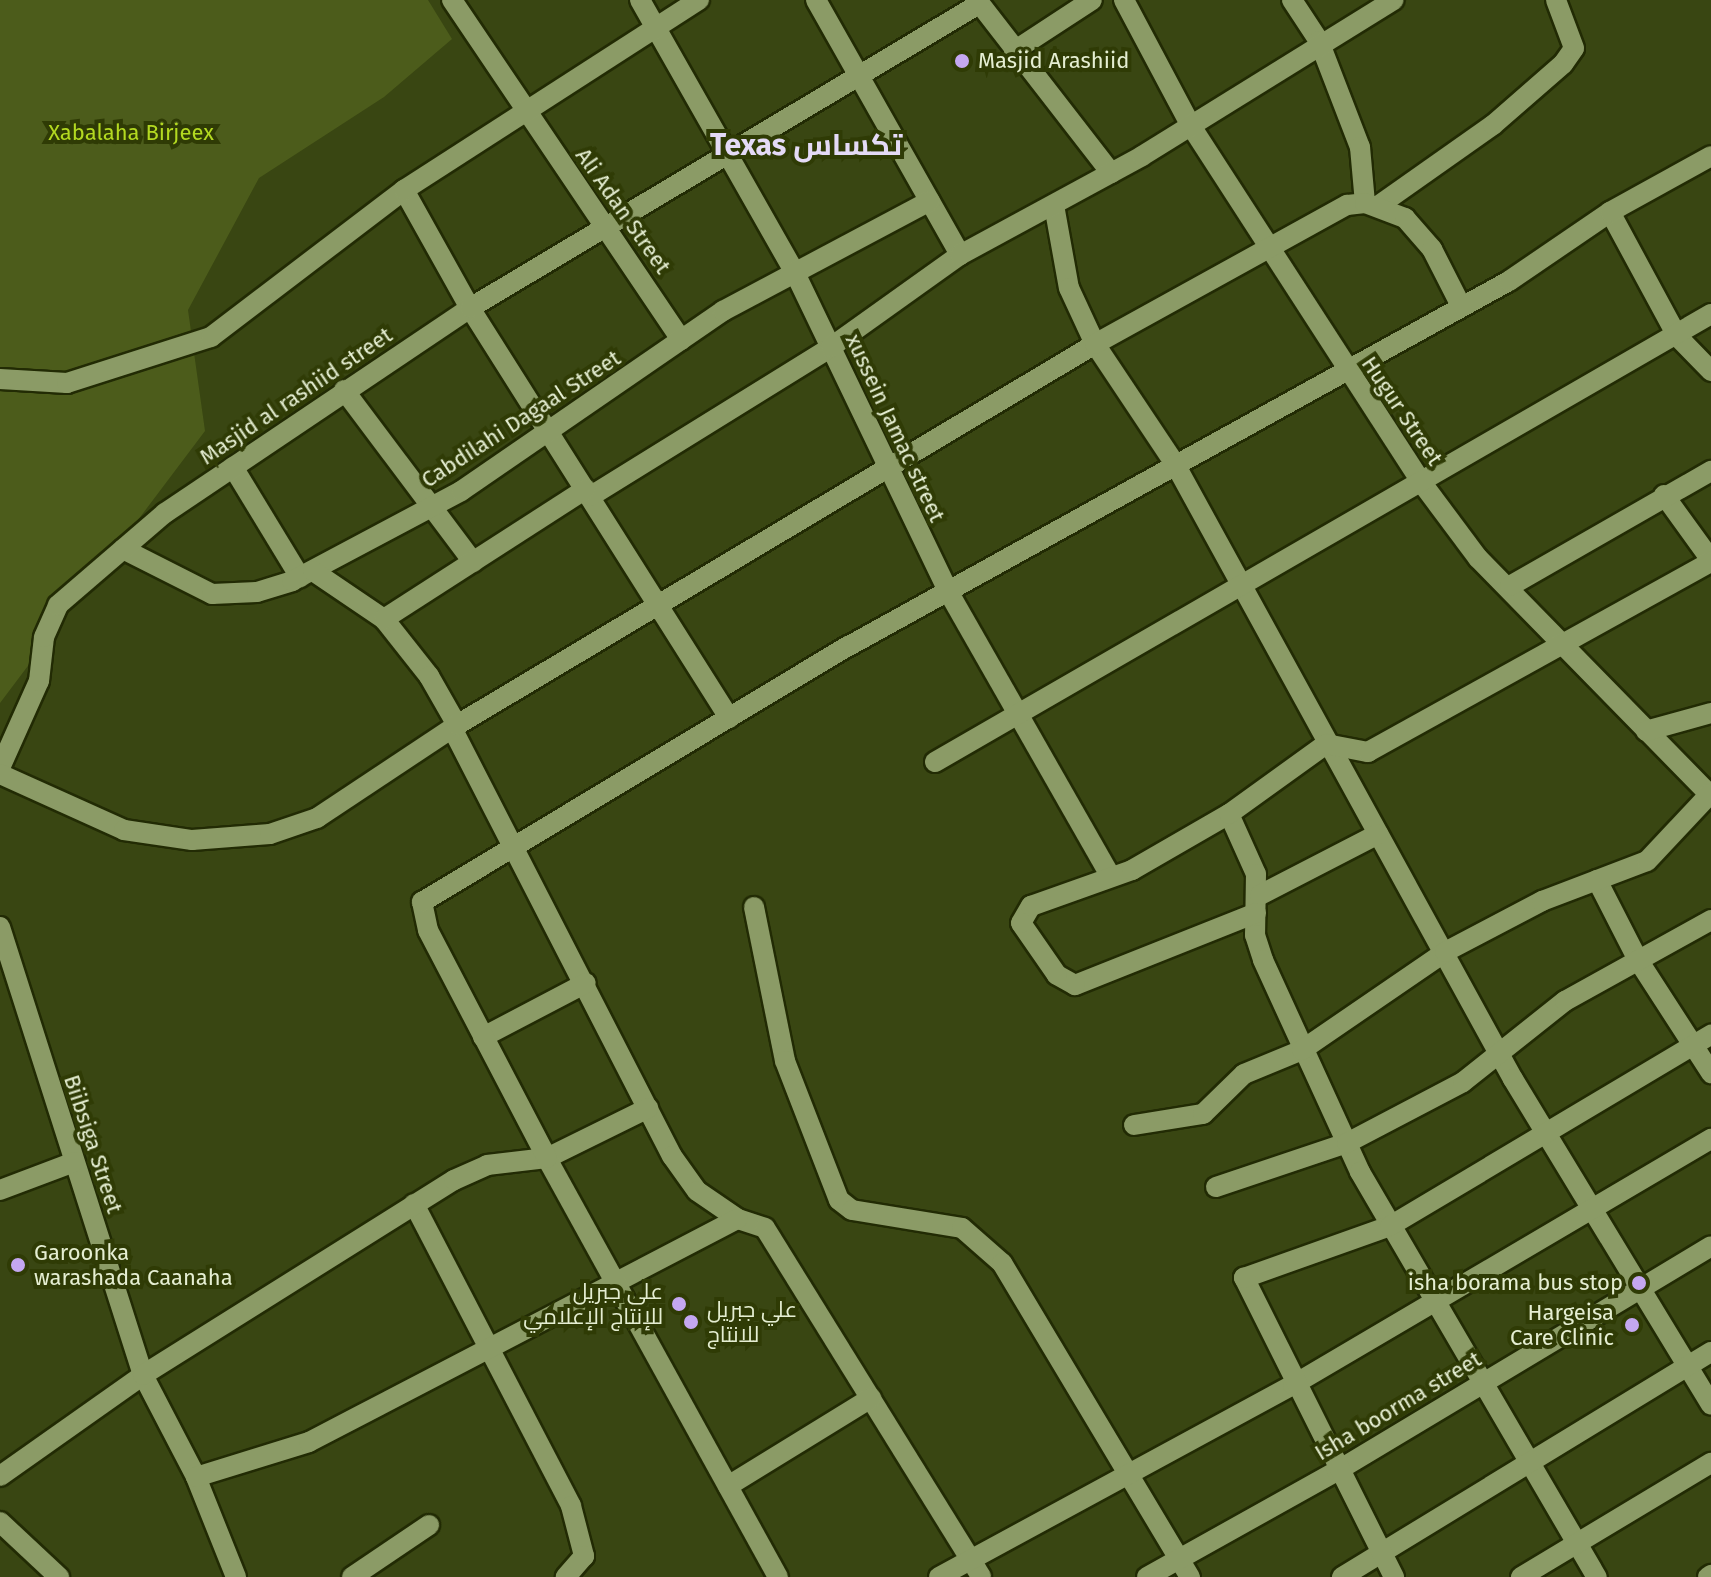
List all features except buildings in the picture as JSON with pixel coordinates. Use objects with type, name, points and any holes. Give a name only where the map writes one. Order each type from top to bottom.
[{"type":"street","name":"Ali Adan Street","points":[[452,0],[522,110],[606,224],[681,340]]},
{"type":"street","name":"xussein Jamac street","points":[[640,0],[723,154],[796,275],[886,469],[949,593],[1109,874]]},
{"type":"street","points":[[0,379],[67,383],[193,345],[404,190],[522,110],[699,0]]},
{"type":"street","points":[[816,0],[960,255]]},
{"type":"street","points":[[1014,51],[1092,0]]},
{"type":"street","name":"Hugur Street","points":[[1124,0],[1191,126],[1343,368],[1422,483],[1478,558],[1510,586],[1710,795]]},
{"type":"street","points":[[1292,0],[1319,41],[1366,166],[1371,204]]},
{"type":"street","points":[[384,619],[473,562],[831,347],[960,255],[1191,126],[1319,41],[1394,0]]},
{"type":"street","points":[[0,771],[124,830],[192,840],[270,834],[317,818],[454,727],[661,607],[1095,344],[1267,247],[1371,204],[1493,125],[1563,64],[1574,48],[1556,0]]},
{"type":"street","points":[[978,2],[1111,173]]},
{"type":"street","name":"Masjid al rashiid street","points":[[0,771],[39,681],[44,637],[58,605],[123,549],[233,467],[470,308],[978,2]]},
{"type":"street","points":[[778,1577],[616,1287],[483,1037],[420,913],[429,893],[1343,368],[1560,251],[1610,212],[1711,156]]},
{"type":"street","points":[[404,190],[470,308],[549,428],[729,718]]},
{"type":"street","name":"Cabdilahi Dagaal Street","points":[[123,549],[212,594],[257,592],[306,574],[430,507],[681,340],[930,201]]},
{"type":"street","points":[[1371,204],[1405,218],[1432,249],[1461,306]]},
{"type":"street","points":[[1054,205],[1069,288],[1095,344],[1175,464],[1326,744],[1445,952],[1499,1054],[1643,1287],[1711,1405]]},
{"type":"street","points":[[1610,212],[1677,336],[1711,371]]},
{"type":"street","points":[[935,762],[1244,587],[1711,314]]},
{"type":"street","points":[[344,390],[473,562]]},
{"type":"street","points":[[233,467],[306,574],[384,619],[429,676],[648,1108],[689,1181],[738,1219],[765,1228],[976,1568]]},
{"type":"street","points":[[1510,586],[1664,495],[1711,471]]},
{"type":"street","points":[[1378,834],[1258,904],[1084,983],[1064,981],[1021,915],[1109,874],[1132,870],[1229,814],[1326,744],[1368,752],[1567,645],[1711,561],[1664,495]]},
{"type":"street","points":[[1646,731],[1711,713]]},
{"type":"street","points":[[1134,1125],[1203,1114],[1244,1074],[1302,1050],[1445,952],[1542,901],[1659,854],[1710,795]]},
{"type":"street","points":[[1229,814],[1258,904],[1263,960],[1302,1050],[1390,1226],[1440,1302],[1597,1577]]},
{"type":"street","points":[[1597,880],[1638,960],[1711,1073]]},
{"type":"street","points":[[754,907],[785,1061],[839,1200],[852,1210],[962,1228],[1002,1263],[1126,1476],[1190,1577]]},
{"type":"street","points":[[1216,1187],[1347,1143],[1463,1082],[1565,1001],[1711,920]]},
{"type":"street","name":"Biibsiga Street","points":[[0,927],[143,1375],[196,1477],[236,1577]]},
{"type":"street","points":[[483,1037],[586,983]]},
{"type":"street","points":[[1394,1577],[1293,1385],[1244,1278],[1390,1226],[1549,1136],[1711,1035]]},
{"type":"street","points":[[0,1476],[143,1375],[414,1204],[487,1165],[547,1158],[648,1108]]},
{"type":"street","points":[[939,1577],[976,1568],[1126,1476],[1293,1385],[1596,1212],[1711,1139]]},
{"type":"street","points":[[0,1190],[74,1162]]},
{"type":"street","points":[[414,1204],[494,1348],[583,1534],[584,1556],[566,1577]]},
{"type":"street","points":[[196,1477],[309,1442],[616,1287],[738,1219]]},
{"type":"street","name":"Isha boorma street","points":[[1147,1577],[1337,1471],[1711,1246]]},
{"type":"street","points":[[1342,1577],[1711,1352]]},
{"type":"street","points":[[728,1486],[871,1398]]},
{"type":"street","points":[[1521,1577],[1711,1463]]},
{"type":"street","points":[[0,1522],[59,1577]]},
{"type":"street","points":[[352,1577],[429,1525]]},
{"type":"green space","name":"Xabalaha Birjeex","points":[[0,0],[428,0],[452,39],[384,97],[259,178],[188,310],[205,431],[0,703]]},
{"type":"place","name":"Masjid Arashiid","points":[[962,61]]},
{"type":"place","name":"Garoonka warashada Caanaha","points":[[18,1265]]},
{"type":"place","name":"isha borama bus stop","points":[[1639,1283]]},
{"type":"place","name":"علي جبريل للإنتاج الإعلامي","points":[[679,1304]]},
{"type":"place","name":"علي جبريل للانتاج","points":[[691,1322]]},
{"type":"place","name":"Hargeisa Care Clinic","points":[[1632,1325]]},
{"type":"district","name":"Texas تكساس","points":[[806,145]]}]
